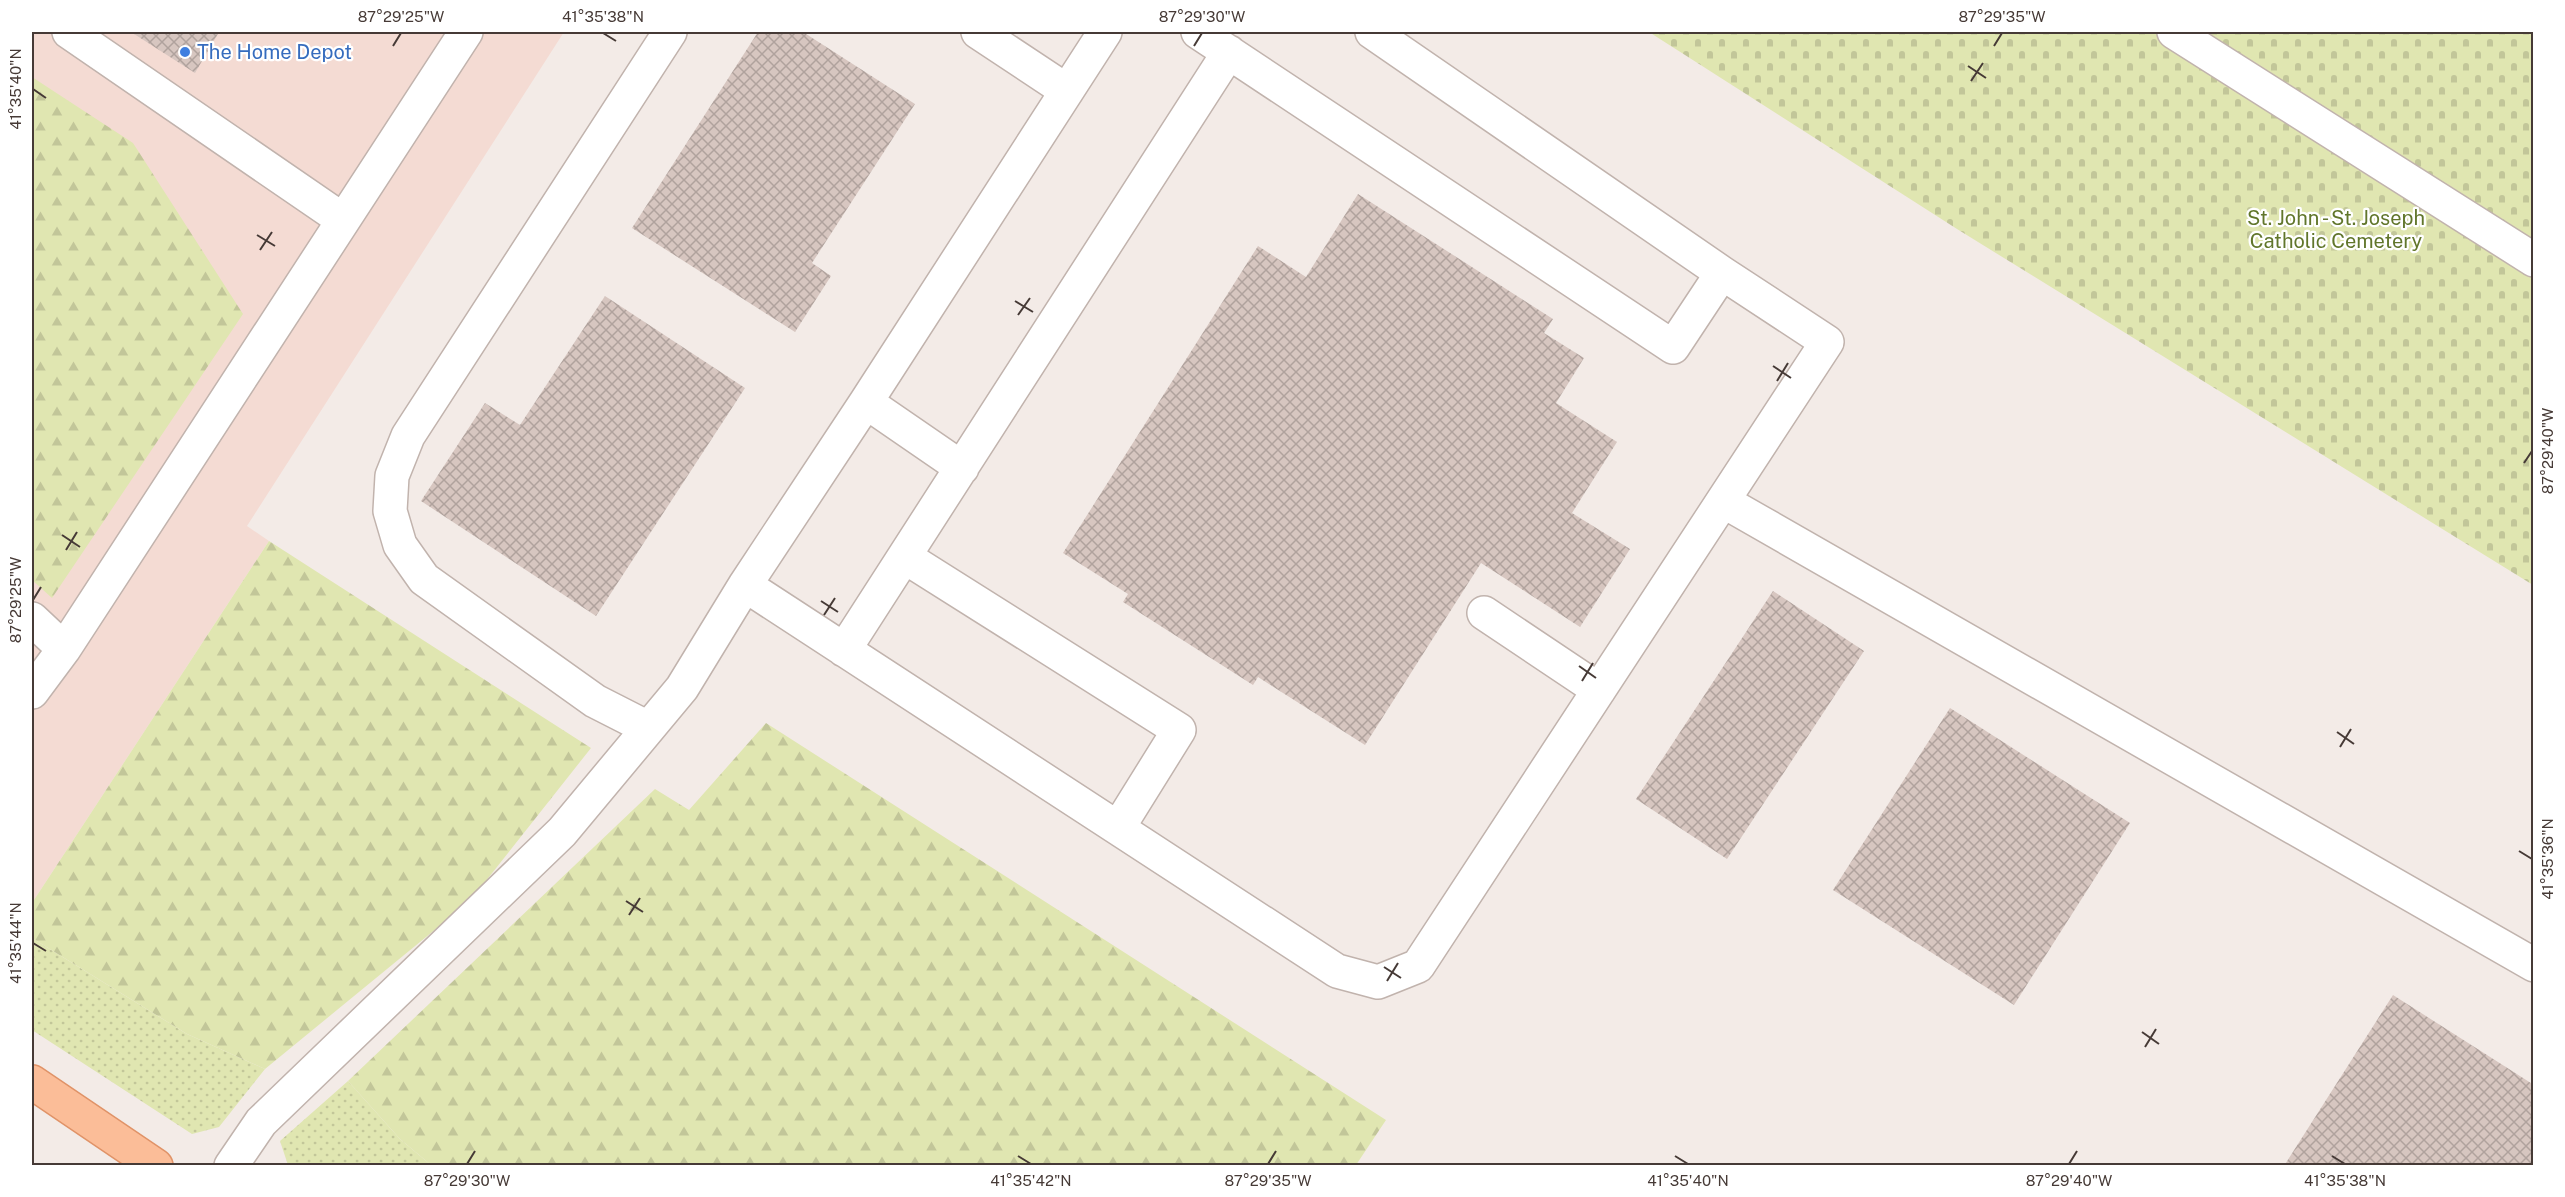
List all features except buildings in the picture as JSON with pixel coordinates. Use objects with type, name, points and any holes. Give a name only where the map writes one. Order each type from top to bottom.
[{"type":"main road","points":[[32,1082],[156,1166]]},
{"type":"lane","points":[[69,32],[343,220]]},
{"type":"lane","points":[[32,692],[64,649],[466,32]]},
{"type":"lane","points":[[648,728],[595,701],[424,579],[400,545],[390,511],[392,476],[408,436],[670,32]]},
{"type":"lane","points":[[978,32],[1067,91]]},
{"type":"lane","points":[[231,1166],[261,1122],[562,832],[682,688],[745,585],[1105,32]]},
{"type":"lane","points":[[1198,32],[1673,347],[1722,273]]},
{"type":"lane","points":[[745,585],[1336,971],[1378,982],[1418,966],[1827,342],[1722,273],[1372,32]]},
{"type":"lane","points":[[2174,32],[2534,260]]},
{"type":"lane","points":[[844,650],[1229,52]]},
{"type":"lane","points":[[866,402],[962,468]]},
{"type":"lane","points":[[1723,501],[2534,965]]},
{"type":"lane","points":[[904,557],[1179,730],[1118,828]]},
{"type":"lane","points":[[1484,614],[1599,690]]},
{"type":"lane","points":[[32,619],[64,649]]},
{"type":"shaded area","points":[[32,32],[564,32],[247,526],[269,541],[32,903]]},
{"type":"green space","name":"St. John - St. Joseph Catholic Cemetery","points":[[1649,32],[2533,32],[2533,585],[1957,229]]},
{"type":"green space","points":[[32,77],[133,143],[243,314],[52,598],[32,580]]},
{"type":"green space","points":[[269,541],[591,748],[470,901],[265,1069],[187,1034],[32,938],[32,903]]},
{"type":"green space","points":[[766,723],[1386,1120],[1356,1165],[431,1165],[400,1139],[348,1081],[655,789],[689,810]]},
{"type":"green space","points":[[32,938],[187,1034],[265,1069],[219,1127],[192,1134],[32,1030]]},
{"type":"green space","points":[[348,1081],[400,1139],[431,1165],[288,1165],[280,1141]]},
{"type":"place","name":"The Home Depot","points":[[185,52]]}]
